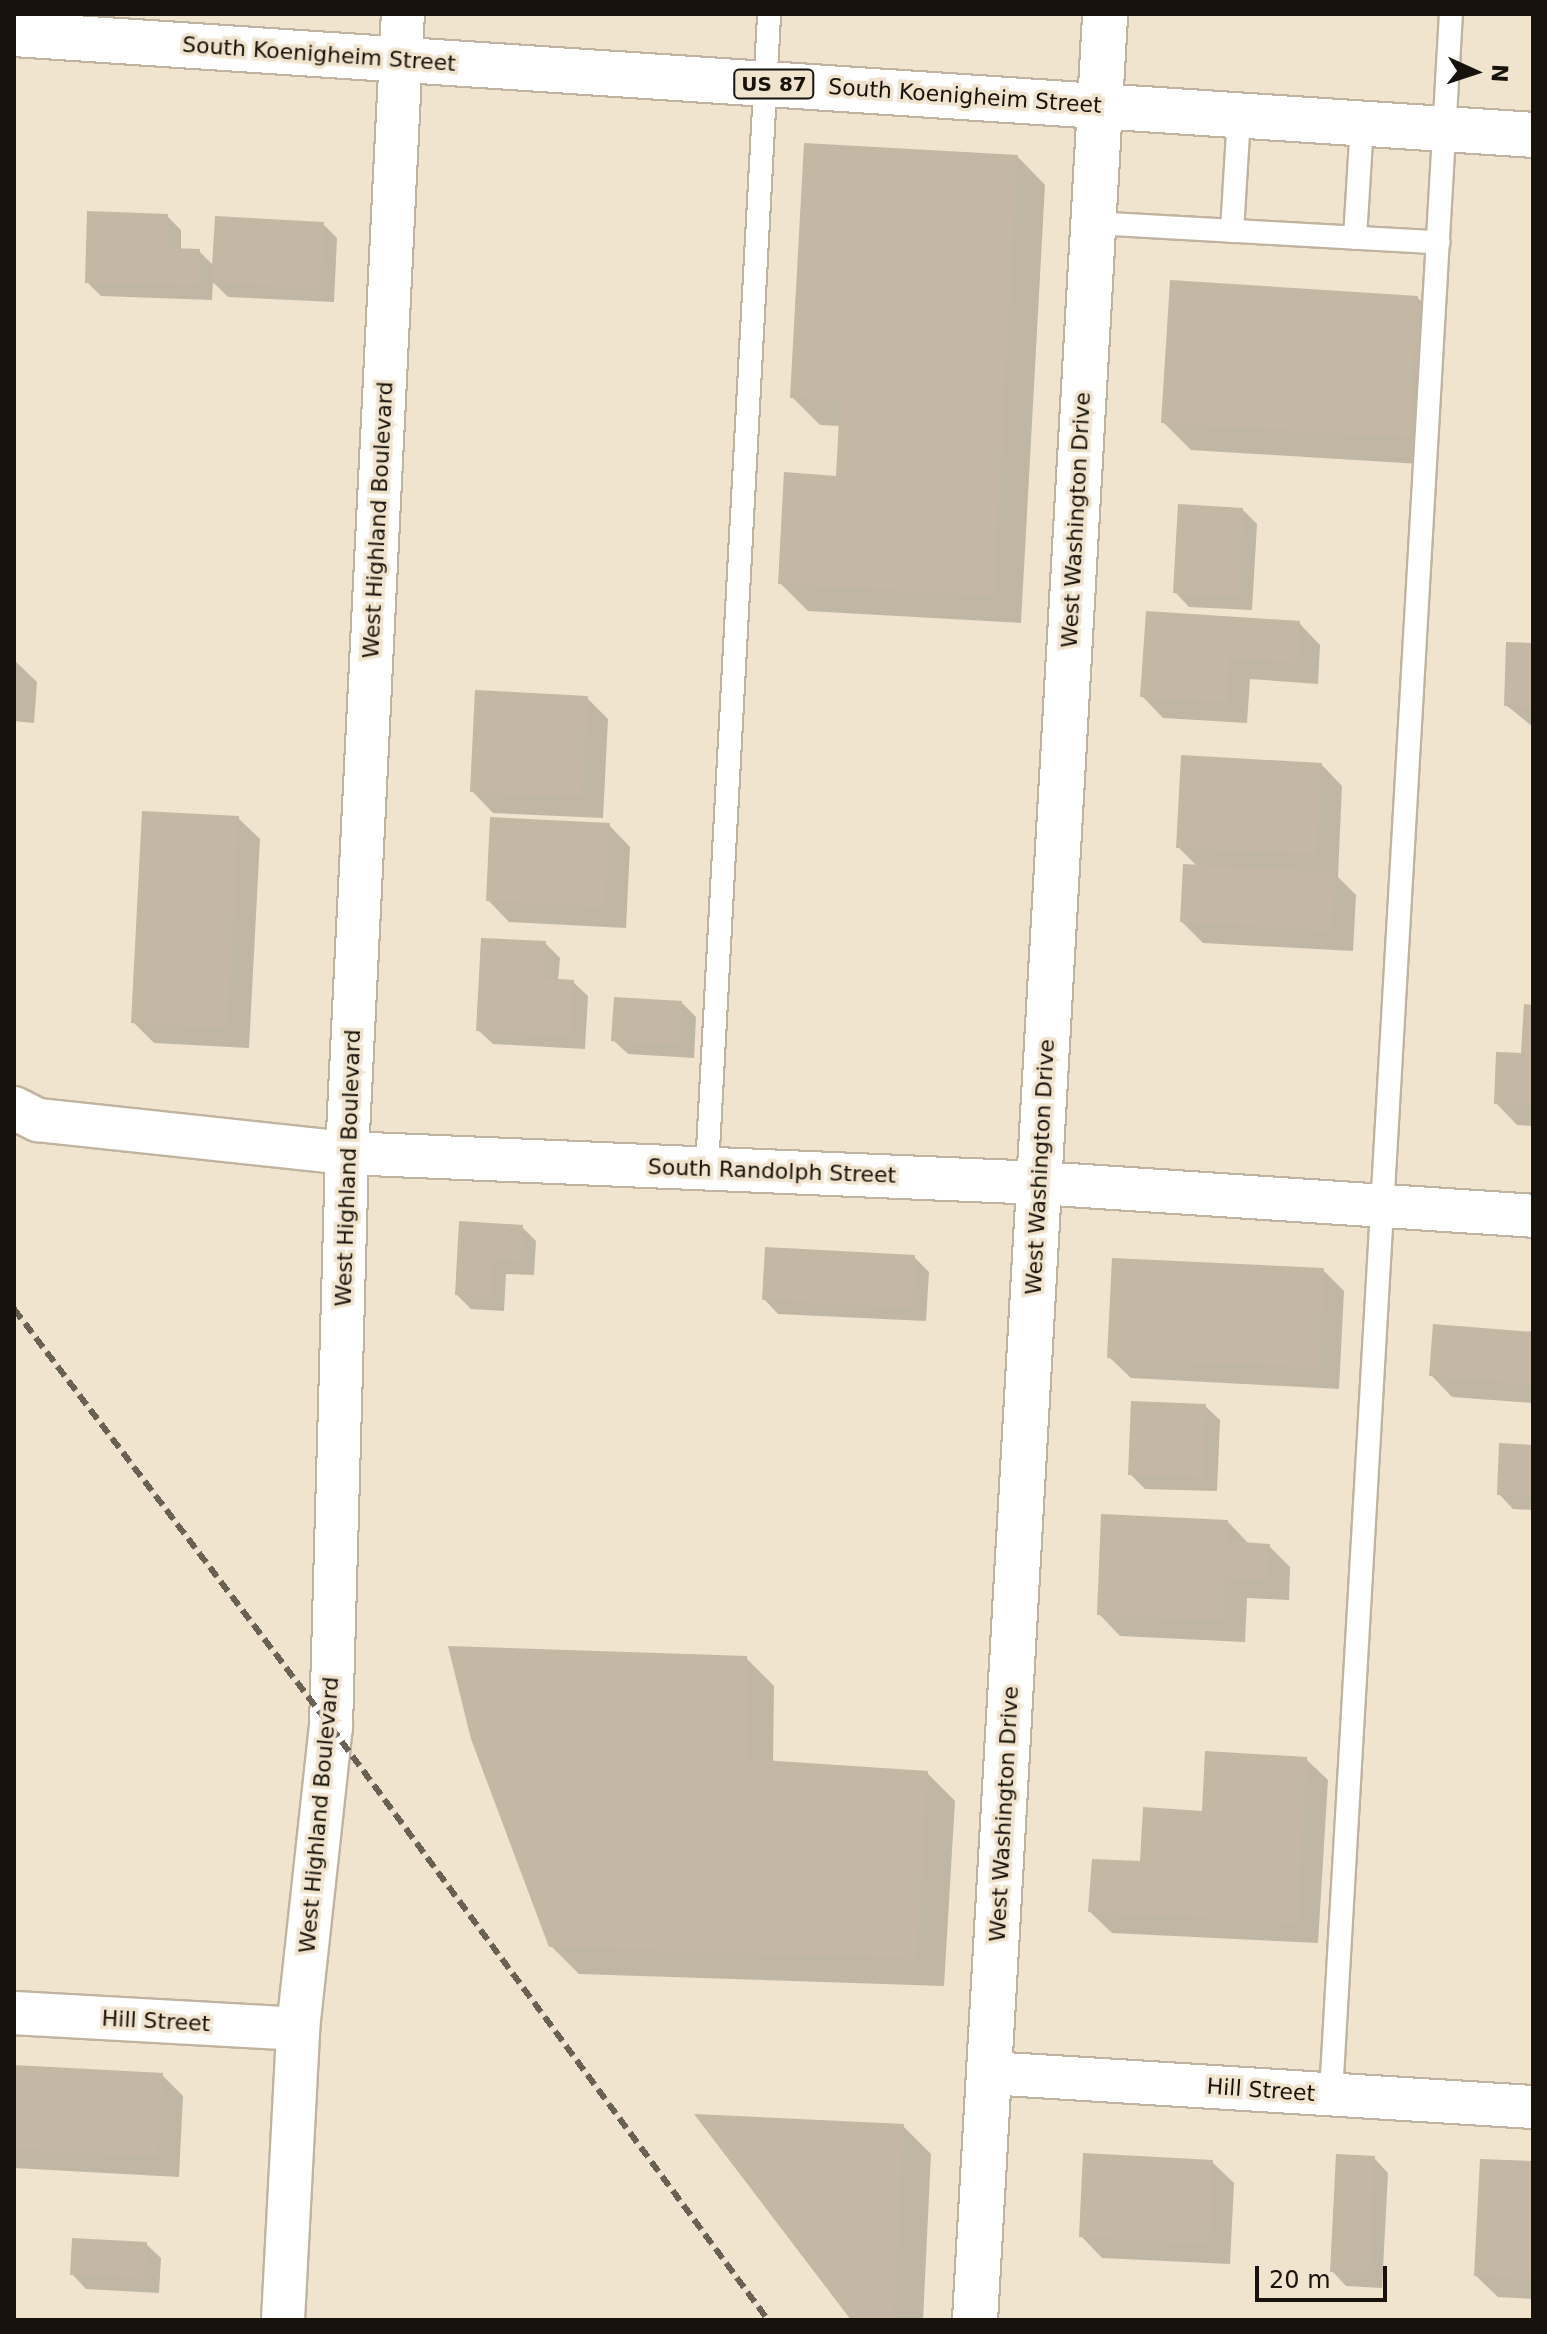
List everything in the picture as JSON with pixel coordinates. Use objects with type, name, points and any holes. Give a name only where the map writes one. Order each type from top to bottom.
[{"type":"street","name":"West Highland Boulevard","points":[[283,2320],[298,2029],[331,1727],[347,1153],[403,14]]},
{"type":"street","name":"West Washington Drive","points":[[975,2320],[1105,14]]},
{"type":"street","name":"South Koenigheim Street","points":[[14,34],[1533,135]]},
{"type":"street","name":"South Randolph Street","points":[[14,1108],[38,1120],[347,1153],[1039,1183],[1533,1216]]},
{"type":"street","name":"Hill Street","points":[[14,2013],[298,2029]]},
{"type":"street","name":"Hill Street","points":[[989,2073],[1533,2107]]},
{"type":"lane","points":[[707,1168],[769,14]]},
{"type":"lane","points":[[1331,2094],[1451,14]]},
{"type":"lane","points":[[1232,231],[1239,115]]},
{"type":"lane","points":[[1355,238],[1362,124]]},
{"type":"lane","points":[[1093,223],[1438,242]]},
{"type":"building","points":[[804,143],[1018,155],[994,596],[778,584],[784,472],[836,476],[840,400],[790,398]]},
{"type":"building","points":[[87,211],[168,214],[167,248],[200,249],[199,286],[85,283]]},
{"type":"building","points":[[215,216],[324,222],[320,289],[211,283]]},
{"type":"building","points":[[1170,280],[1418,296],[1409,438],[1161,423]]},
{"type":"building","points":[[1178,504],[1243,508],[1239,597],[1173,593]]},
{"type":"building","points":[[1146,611],[1300,621],[1297,663],[1230,658],[1227,703],[1140,697]]},
{"type":"building","points":[[1506,642],[1533,643],[1533,707],[1504,706]]},
{"type":"building","points":[[475,690],[588,696],[582,798],[470,792]]},
{"type":"building","points":[[1181,755],[1322,763],[1317,855],[1176,848]]},
{"type":"building","points":[[142,811],[239,816],[228,1028],[131,1023]]},
{"type":"building","points":[[490,817],[610,823],[605,907],[486,901]]},
{"type":"building","points":[[1183,864],[1336,872],[1332,931],[1180,922]]},
{"type":"building","points":[[481,938],[546,941],[544,978],[574,980],[571,1036],[476,1031]]},
{"type":"building","points":[[614,997],[682,1001],[680,1044],[611,1041]]},
{"type":"building","points":[[1524,1004],[1533,1005],[1533,1106],[1494,1104],[1496,1052],[1521,1053]]},
{"type":"building","points":[[459,1221],[523,1225],[521,1262],[492,1260],[490,1297],[455,1295]]},
{"type":"building","points":[[765,1247],[915,1255],[913,1308],[762,1300]]},
{"type":"building","points":[[1112,1258],[1324,1268],[1319,1368],[1107,1358]]},
{"type":"building","points":[[1433,1324],[1533,1332],[1533,1385],[1429,1376]]},
{"type":"building","points":[[1131,1401],[1206,1404],[1204,1478],[1128,1475]]},
{"type":"building","points":[[1499,1443],[1533,1445],[1533,1497],[1497,1495]]},
{"type":"building","points":[[1101,1514],[1228,1520],[1227,1541],[1270,1544],[1269,1580],[1226,1578],[1224,1621],[1097,1615]]},
{"type":"building","points":[[448,1646],[747,1656],[746,1759],[928,1771],[917,1959],[549,1947],[471,1739]]},
{"type":"building","points":[[1205,1751],[1307,1757],[1298,1923],[1088,1912],[1092,1859],[1140,1861],[1143,1807],[1202,1811]]},
{"type":"building","points":[[14,2065],[163,2073],[158,2157],[14,2149]]},
{"type":"building","points":[[694,2114],[904,2124],[894,2320],[851,2320]]},
{"type":"building","points":[[1083,2153],[1213,2160],[1209,2244],[1079,2237]]},
{"type":"building","points":[[1336,2154],[1375,2156],[1369,2274],[1330,2272]]},
{"type":"building","points":[[1480,2159],[1533,2161],[1533,2280],[1474,2276]]},
{"type":"building","points":[[72,2238],[147,2242],[145,2279],[70,2275]]},
{"type":"railway","points":[[14,1309],[331,1727],[768,2320]]}]
